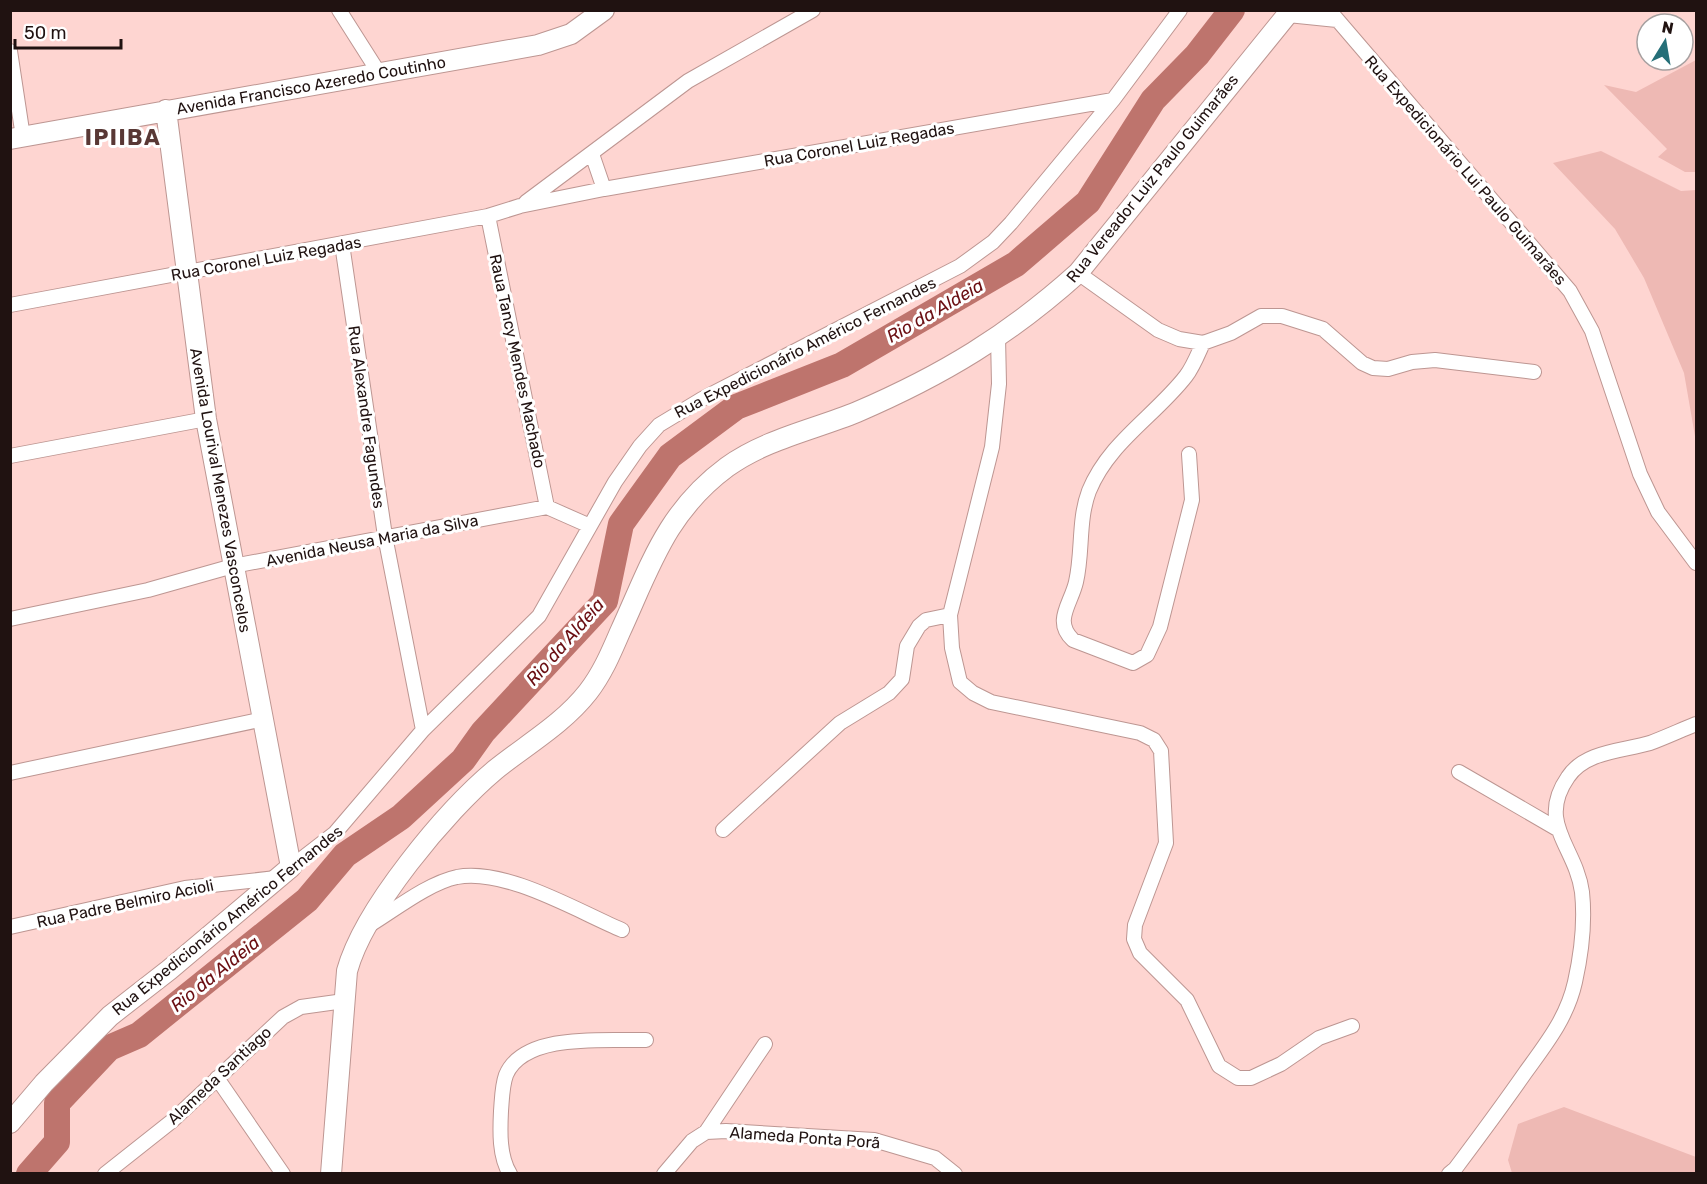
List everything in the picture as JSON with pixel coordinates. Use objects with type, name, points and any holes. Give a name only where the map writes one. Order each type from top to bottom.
[{"type":"street","points":[[339,10],[379,73]]},
{"type":"street","name":"Avenida Francisco Azeredo Coutinho","points":[[17,138],[553,41],[571,34],[604,10]]},
{"type":"street","name":"Rua Coronel Luiz Regadas","points":[[520,206],[688,81],[813,10]]},
{"type":"street","name":"Rua Expedicionário Américo Fernandes","points":[[10,1123],[44,1083],[110,1016],[169,970],[283,872],[335,833],[423,730],[539,616],[628,462],[659,425],[731,384],[951,271],[986,249],[1011,223],[1113,100],[1174,13]]},
{"type":"street","points":[[1289,13],[1333,15]]},
{"type":"street","name":"Rua Vereador Luiz Paulo Guimarães","points":[[331,1173],[344,1001],[352,952],[364,929],[417,854],[470,792],[534,742],[587,693],[603,670],[661,541],[680,511],[704,486],[744,456],[770,443],[855,413],[926,381],[971,356],[1078,273],[1289,13]]},
{"type":"street","name":"Rua Expedicionário Lui Paulo Guimarães","points":[[1333,15],[1570,291],[1592,331],[1640,474],[1658,512],[1696,563]]},
{"type":"street","points":[[10,51],[17,138]]},
{"type":"street","name":"Rua Coronel Luiz Regadas","points":[[10,305],[488,216],[520,206],[604,189],[1113,100]]},
{"type":"street","name":"Avenida Lourival Menezes Vasconcelos","points":[[166,110],[185,273],[206,419],[264,719],[283,872]]},
{"type":"street","points":[[592,154],[604,189]]},
{"type":"street","name":"Raua Tancy Mendes Machado","points":[[488,216],[547,507]]},
{"type":"street","name":"Rua Alexandre Fagundes","points":[[342,244],[385,536],[423,730]]},
{"type":"street","points":[[1078,273],[1158,330],[1179,339],[1203,343],[1231,333],[1261,316],[1282,316],[1323,328],[1362,363],[1373,368],[1388,369],[1412,362],[1435,360],[1534,372]]},
{"type":"street","points":[[998,337],[999,384],[992,447],[950,615],[952,648],[960,682],[973,693],[1001,704],[1140,733],[1154,740],[1161,751],[1166,843],[1135,925],[1134,939],[1140,953],[1187,1000],[1220,1066],[1238,1078],[1251,1078],[1281,1064],[1319,1038],[1352,1026]]},
{"type":"street","points":[[1189,454],[1192,500],[1160,627],[1147,655],[1134,663],[1074,640],[1066,633],[1063,617],[1076,582],[1081,527],[1089,492],[1110,454],[1187,375],[1203,343]]},
{"type":"street","points":[[10,456],[206,419]]},
{"type":"street","points":[[547,507],[590,526]]},
{"type":"street","name":"Avenida Neusa Maria da Silva","points":[[10,619],[148,590],[233,567],[385,536],[547,507]]},
{"type":"street","points":[[723,830],[840,723],[889,693],[902,679],[908,646],[919,626],[926,620],[950,615]]},
{"type":"street","points":[[10,774],[264,719]]},
{"type":"street","points":[[1449,1173],[1455,1169],[1495,1116],[1568,1010],[1575,980],[1583,909],[1577,872],[1558,830],[1555,817],[1556,800],[1569,774],[1589,759],[1652,742],[1696,724]]},
{"type":"street","points":[[1459,772],[1558,830]]},
{"type":"street","name":"Rua Padre Belmiro Acioli","points":[[10,927],[176,890],[283,872]]},
{"type":"street","points":[[364,929],[438,883],[457,877],[480,877],[515,884],[553,898],[622,930]]},
{"type":"street","name":"Alameda Santiago","points":[[105,1173],[172,1120],[283,1017],[300,1007],[344,1001]]},
{"type":"street","points":[[510,1173],[503,1155],[501,1136],[503,1088],[507,1074],[519,1057],[545,1046],[580,1041],[646,1040]]},
{"type":"street","points":[[706,1132],[765,1044]]},
{"type":"street","points":[[217,1078],[283,1173]]},
{"type":"street","name":"Alameda Ponta Porã","points":[[664,1173],[692,1141],[706,1132],[823,1135],[874,1140],[935,1158],[955,1173]]},
{"type":"shaded area","points":[[1695,61],[1696,172],[1685,172],[1658,157],[1667,149],[1604,85],[1636,92],[1674,72],[1695,72]]},
{"type":"shaded area","points":[[1601,151],[1681,191],[1696,190],[1696,442],[1684,373],[1644,278],[1615,229],[1553,163]]},
{"type":"shaded area","points":[[1564,1107],[1696,1157],[1696,1173],[1512,1173],[1508,1160],[1518,1124]]},
{"type":"waterway","name":"Rio da Aldeia","points":[[29,1174],[57,1142],[57,1103],[109,1048],[139,1035],[307,900],[345,855],[401,817],[463,760],[483,732],[605,601],[621,524],[670,456],[736,407],[842,365],[1016,264],[1088,202],[1153,100],[1197,55],[1232,10]]},
{"type":"district","name":"IPIIBA","points":[[123,137]]}]
